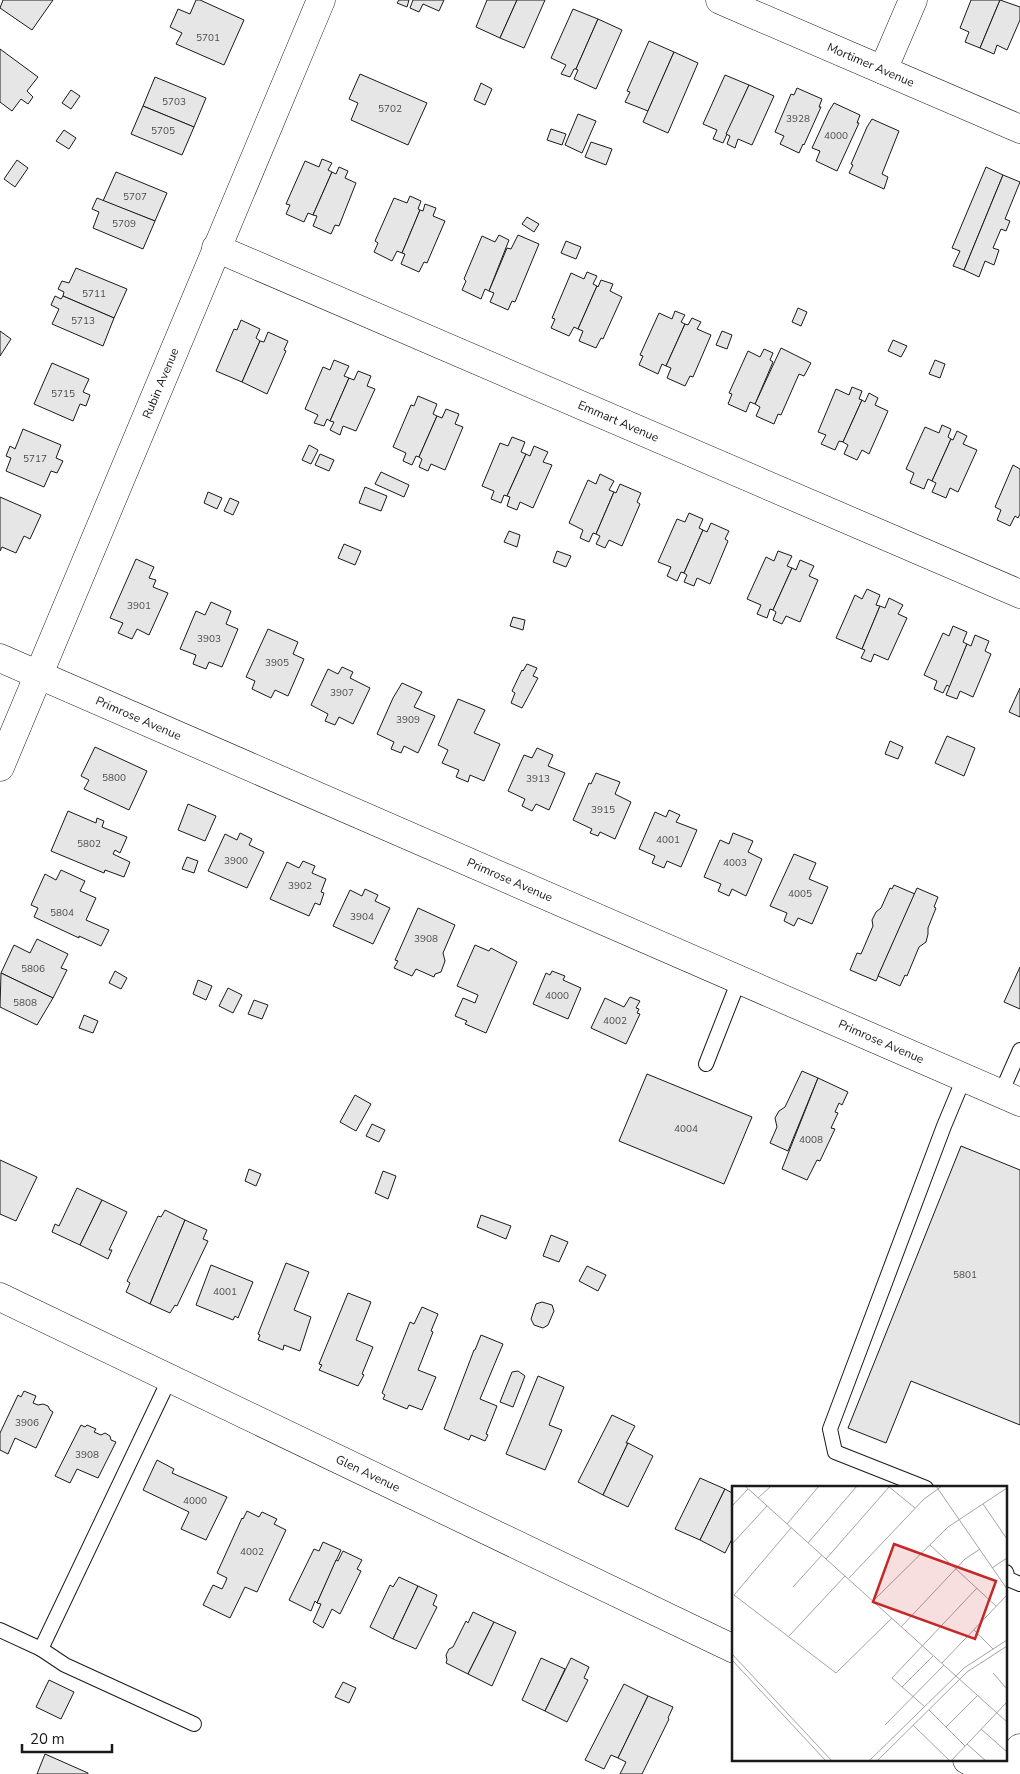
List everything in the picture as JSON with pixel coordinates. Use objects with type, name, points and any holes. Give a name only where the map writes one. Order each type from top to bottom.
[{"type":"street","name":"Rubin Avenue","points":[[0,767],[321,0]]},
{"type":"street","name":"Mortimer Avenue","points":[[720,0],[1020,129]]},
{"type":"street","points":[[883,70],[914,0]]},
{"type":"street","name":"Emmart Avenue","points":[[216,248],[1020,594]]},
{"type":"street","name":"Primrose Avenue","points":[[0,658],[1010,1098]]},
{"type":"street","name":"Glen Avenue","points":[[0,1298],[732,1648]]},
{"type":"street","points":[[1010,1774],[1020,1748]]},
{"type":"street","points":[[971,1762],[996,1774]]},
{"type":"lane","points":[[706,1064],[739,980]]},
{"type":"lane","points":[[1010,1098],[1020,1050]]},
{"type":"lane","points":[[921,1486],[835,1452],[830,1429],[944,1126],[964,1078]]},
{"type":"lane","points":[[41,1649],[169,1380]]},
{"type":"lane","points":[[0,1630],[41,1649],[65,1665],[194,1724]]},
{"type":"building","points":[[3,0],[53,0],[32,30],[0,8]]},
{"type":"building","points":[[196,0],[200,0],[244,20],[224,65],[176,44],[182,33],[170,27],[178,9],[190,14]]},
{"type":"building","points":[[399,0],[409,0],[407,7],[397,3]]},
{"type":"building","points":[[413,0],[444,0],[439,11],[423,4],[419,12],[410,8]]},
{"type":"building","points":[[487,0],[517,0],[500,38],[476,27]]},
{"type":"building","points":[[517,0],[545,0],[524,48],[500,38]]},
{"type":"building","points":[[971,0],[1000,0],[980,48],[965,42],[969,32],[960,28]]},
{"type":"building","points":[[1000,0],[1020,7],[1020,20],[1007,50],[997,45],[994,54],[980,48]]},
{"type":"building","points":[[573,9],[598,19],[576,69],[574,69],[570,77],[561,74],[566,65],[551,58]]},
{"type":"building","points":[[598,19],[622,30],[596,89],[574,79],[578,70],[576,69]]},
{"type":"building","points":[[649,41],[674,52],[648,111],[625,102],[630,92],[627,91]]},
{"type":"building","points":[[0,49],[38,77],[27,91],[33,97],[28,104],[21,99],[12,111],[0,102]]},
{"type":"building","points":[[674,52],[698,63],[668,133],[643,122]]},
{"type":"building","points":[[360,74],[427,103],[408,145],[351,120],[358,103],[349,99]]},
{"type":"building","points":[[725,75],[749,85],[723,143],[713,139],[717,130],[703,124]]},
{"type":"building","points":[[155,77],[206,98],[194,127],[143,106]]},
{"type":"building","points":[[481,83],[492,89],[485,105],[474,100]]},
{"type":"building","points":[[749,85],[774,96],[752,145],[738,139],[735,148],[727,144],[730,136],[726,134]]},
{"type":"building","points":[[797,88],[822,99],[819,107],[821,107],[799,153],[780,144],[784,136],[775,132],[791,94],[794,95]]},
{"type":"building","points":[[71,90],[80,96],[71,109],[62,103]]},
{"type":"building","points":[[834,103],[860,115],[857,123],[859,123],[837,171],[816,161],[820,151],[812,148]]},
{"type":"building","points":[[143,106],[194,127],[182,155],[131,134]]},
{"type":"building","points":[[578,114],[596,121],[582,153],[565,145]]},
{"type":"building","points":[[872,119],[899,131],[882,174],[888,177],[884,189],[849,173],[853,165],[851,164]]},
{"type":"building","points":[[551,129],[566,134],[562,145],[547,140]]},
{"type":"building","points":[[64,130],[76,138],[69,149],[56,141]]},
{"type":"building","points":[[591,142],[612,149],[606,165],[585,157]]},
{"type":"building","points":[[322,159],[332,163],[328,170],[332,172],[313,215],[308,213],[304,222],[286,214],[290,205],[286,204],[305,161],[319,167]]},
{"type":"building","points":[[17,160],[28,168],[15,187],[4,179]]},
{"type":"building","points":[[339,167],[348,171],[345,178],[356,183],[339,226],[335,225],[331,234],[313,226],[317,216],[313,215],[332,172],[336,174]]},
{"type":"building","points":[[986,167],[1003,175],[964,270],[953,266],[960,251],[952,248]]},
{"type":"building","points":[[116,172],[167,193],[155,221],[103,201]]},
{"type":"building","points":[[1003,175],[1020,182],[1005,219],[1010,221],[1006,231],[1001,229],[993,248],[999,250],[994,265],[985,261],[979,277],[964,270]]},
{"type":"building","points":[[410,196],[421,201],[418,209],[420,210],[402,253],[397,251],[392,261],[374,252],[378,243],[375,241],[394,198],[407,203]]},
{"type":"building","points":[[97,198],[155,221],[143,249],[93,228],[99,212],[92,209]]},
{"type":"building","points":[[425,204],[436,208],[433,216],[445,221],[427,263],[424,262],[419,272],[401,264],[405,254],[402,253],[420,210],[423,211]]},
{"type":"building","points":[[527,217],[539,224],[534,232],[522,224]]},
{"type":"building","points":[[499,235],[509,240],[489,291],[485,289],[481,299],[462,290],[466,281],[464,279],[482,236],[495,242]]},
{"type":"building","points":[[518,235],[539,244],[515,302],[512,301],[508,310],[490,302],[494,293],[489,291],[507,248],[511,249]]},
{"type":"building","points":[[566,241],[581,247],[576,259],[561,253]]},
{"type":"building","points":[[76,268],[127,289],[114,318],[63,296],[64,292],[58,289],[62,281],[69,283]]},
{"type":"building","points":[[587,272],[597,276],[593,284],[597,286],[578,329],[574,327],[569,336],[551,328],[555,319],[552,318],[571,273],[584,279]]},
{"type":"building","points":[[601,280],[613,284],[610,291],[622,297],[603,339],[601,338],[596,348],[579,341],[583,331],[578,329]]},
{"type":"building","points":[[55,296],[61,299],[63,296],[114,318],[103,346],[52,324],[59,309],[51,305]]},
{"type":"building","points":[[798,308],[807,312],[801,326],[792,322]]},
{"type":"building","points":[[675,311],[685,315],[681,322],[685,324],[666,366],[662,364],[658,374],[639,365],[643,356],[640,355],[659,313],[672,319]]},
{"type":"building","points":[[692,318],[701,322],[697,329],[711,335],[693,377],[690,376],[685,386],[667,378],[671,368],[666,366],[685,324],[688,325]]},
{"type":"building","points":[[241,320],[260,329],[256,338],[260,341],[242,382],[216,371],[234,329],[237,330]]},
{"type":"building","points":[[0,331],[11,339],[0,356]]},
{"type":"building","points":[[722,331],[732,335],[727,349],[716,345]]},
{"type":"building","points":[[268,332],[288,341],[284,350],[286,351],[267,394],[242,382],[260,341],[264,342]]},
{"type":"building","points":[[893,340],[907,346],[901,357],[888,351]]},
{"type":"building","points":[[781,348],[811,363],[804,376],[799,374],[781,415],[778,414],[774,424],[756,416],[760,407],[755,404]]},
{"type":"building","points":[[764,349],[773,353],[770,360],[773,362],[755,404],[750,402],[746,412],[728,404],[732,394],[729,393],[748,351],[760,357]]},
{"type":"building","points":[[334,360],[349,366],[344,376],[349,378],[330,421],[327,419],[324,426],[314,423],[318,415],[305,409],[323,367],[330,370]]},
{"type":"building","points":[[935,360],[945,364],[940,378],[929,374]]},
{"type":"building","points":[[52,363],[89,379],[83,392],[90,395],[86,406],[80,404],[73,421],[34,404]]},
{"type":"building","points":[[358,371],[371,376],[367,386],[375,389],[356,431],[343,426],[340,435],[330,430],[334,422],[330,421],[349,378],[354,380]]},
{"type":"building","points":[[852,387],[862,391],[859,399],[862,400],[843,442],[839,441],[835,450],[821,444],[826,435],[818,432],[836,389],[849,395]]},
{"type":"building","points":[[869,393],[878,398],[875,405],[888,411],[869,454],[862,450],[857,460],[844,454],[848,445],[843,442],[862,400],[865,402]]},
{"type":"building","points":[[418,396],[437,404],[433,414],[437,416],[419,457],[416,456],[412,465],[403,461],[406,453],[393,447],[411,405],[414,406]]},
{"type":"building","points":[[446,409],[459,414],[455,424],[463,427],[445,470],[431,464],[428,471],[419,467],[422,459],[419,457],[437,416],[442,418]]},
{"type":"building","points":[[942,425],[951,429],[948,437],[951,439],[932,481],[928,479],[924,489],[910,483],[914,473],[906,469],[925,427],[939,433]]},
{"type":"building","points":[[23,429],[61,445],[56,458],[63,461],[57,473],[51,471],[44,487],[6,471],[11,458],[6,456],[10,446],[15,449]]},
{"type":"building","points":[[957,431],[967,436],[963,444],[977,450],[958,492],[950,488],[946,498],[932,492],[936,483],[932,481],[951,439],[953,440]]},
{"type":"building","points":[[512,437],[525,442],[521,452],[526,454],[507,496],[504,495],[501,503],[491,499],[494,491],[482,486],[500,443],[508,446]]},
{"type":"building","points":[[309,445],[318,450],[311,464],[302,460]]},
{"type":"building","points":[[534,446],[548,452],[543,462],[552,465],[533,508],[520,502],[517,510],[507,506],[510,497],[507,496],[526,454],[530,456]]},
{"type":"building","points":[[320,454],[334,460],[329,471],[315,465]]},
{"type":"building","points":[[1013,465],[1020,469],[1020,514],[1018,518],[1015,516],[1010,526],[997,520],[1001,510],[995,507]]},
{"type":"building","points":[[381,472],[409,485],[404,497],[375,484]]},
{"type":"building","points":[[600,474],[614,481],[609,490],[614,492],[596,534],[593,533],[589,542],[580,538],[583,530],[569,523],[588,480],[596,484]]},
{"type":"building","points":[[620,484],[641,493],[637,502],[640,504],[622,546],[609,540],[605,548],[596,544],[600,536],[596,534],[614,492],[616,493]]},
{"type":"building","points":[[365,487],[387,496],[381,511],[359,503]]},
{"type":"building","points":[[208,492],[222,498],[217,509],[204,503]]},
{"type":"building","points":[[0,497],[41,515],[30,539],[24,536],[16,553],[2,547],[0,551]]},
{"type":"building","points":[[230,498],[239,502],[233,515],[224,511]]},
{"type":"building","points":[[689,513],[703,519],[699,528],[703,530],[684,573],[681,572],[677,581],[667,576],[671,567],[658,562],[677,519],[685,522]]},
{"type":"building","points":[[711,523],[729,531],[725,539],[728,541],[710,584],[697,578],[694,586],[684,582],[687,575],[684,573],[703,530],[707,532]]},
{"type":"building","points":[[509,531],[520,535],[517,547],[504,542]]},
{"type":"building","points":[[344,544],[361,551],[355,565],[338,558]]},
{"type":"building","points":[[557,551],[571,556],[566,567],[553,562]]},
{"type":"building","points":[[778,551],[792,556],[787,566],[792,568],[773,610],[770,609],[767,618],[757,614],[761,605],[747,599],[766,557],[774,561]]},
{"type":"building","points":[[136,559],[154,567],[149,578],[156,580],[153,587],[168,593],[149,635],[137,629],[132,639],[118,633],[123,623],[110,618]]},
{"type":"building","points":[[800,560],[814,566],[809,576],[818,580],[800,622],[786,616],[782,624],[773,620],[776,612],[773,610],[792,568],[796,570]]},
{"type":"building","points":[[867,589],[880,595],[876,605],[880,606],[862,649],[836,638],[855,595],[862,599]]},
{"type":"building","points":[[889,598],[903,605],[898,614],[907,618],[888,660],[874,654],[871,662],[861,658],[865,650],[862,649],[880,606],[885,608]]},
{"type":"building","points":[[211,602],[231,611],[226,624],[238,629],[222,667],[209,662],[206,669],[193,664],[196,655],[180,649],[196,611],[205,615]]},
{"type":"building","points":[[513,617],[525,620],[523,630],[510,626]]},
{"type":"building","points":[[953,626],[967,632],[963,642],[967,644],[950,687],[947,685],[943,693],[934,689],[937,681],[924,675],[943,633],[949,636]]},
{"type":"building","points":[[268,629],[298,642],[293,654],[304,659],[288,696],[275,690],[271,698],[252,689],[255,681],[246,677]]},
{"type":"building","points":[[975,635],[989,641],[985,651],[991,654],[973,697],[960,691],[957,699],[946,695],[967,644],[971,646]]},
{"type":"building","points":[[527,664],[537,668],[533,676],[538,678],[522,708],[511,703],[515,693],[512,691]]},
{"type":"building","points":[[342,667],[353,672],[350,678],[370,688],[353,724],[339,717],[335,725],[325,721],[328,714],[311,705],[328,669],[338,674]]},
{"type":"building","points":[[402,683],[422,692],[414,707],[435,716],[418,753],[404,746],[401,753],[391,749],[394,742],[377,734]]},
{"type":"building","points":[[1020,688],[1020,717],[1009,712]]},
{"type":"building","points":[[458,699],[485,710],[474,733],[500,744],[484,781],[470,775],[468,782],[456,777],[459,770],[442,763],[448,750],[438,745]]},
{"type":"building","points":[[947,736],[975,748],[964,776],[935,763]]},
{"type":"building","points":[[890,741],[903,747],[898,759],[885,754]]},
{"type":"building","points":[[95,747],[147,771],[129,810],[84,789],[89,780],[81,776]]},
{"type":"building","points":[[537,748],[553,755],[548,766],[565,773],[549,810],[536,804],[532,811],[522,806],[525,799],[508,791],[524,755],[532,758]]},
{"type":"building","points":[[596,773],[620,782],[615,794],[631,802],[615,839],[600,832],[598,836],[590,833],[592,829],[573,820],[589,783],[591,784]]},
{"type":"building","points":[[188,804],[216,816],[205,841],[178,830]]},
{"type":"building","points":[[669,810],[680,815],[676,822],[697,830],[681,867],[667,861],[664,868],[652,863],[655,856],[639,849],[655,812],[666,817]]},
{"type":"building","points":[[68,811],[96,823],[97,818],[104,821],[102,827],[127,837],[120,853],[115,850],[113,854],[130,862],[124,877],[105,870],[104,873],[51,851]]},
{"type":"building","points":[[240,833],[252,839],[249,845],[264,852],[247,888],[208,871],[225,834],[237,840]]},
{"type":"building","points":[[733,833],[753,841],[748,852],[762,859],[746,896],[732,889],[729,896],[718,891],[721,884],[704,877],[720,840],[729,844]]},
{"type":"building","points":[[794,854],[816,863],[809,879],[828,887],[812,924],[798,918],[794,926],[784,921],[787,913],[770,906]]},
{"type":"building","points":[[187,857],[198,861],[194,873],[182,869]]},
{"type":"building","points":[[303,861],[315,866],[312,873],[326,879],[321,892],[324,893],[320,905],[315,903],[309,916],[270,899],[287,862],[299,868]]},
{"type":"building","points":[[61,870],[85,881],[80,891],[96,898],[86,920],[109,930],[101,946],[34,917],[38,908],[31,905],[45,874],[56,880]]},
{"type":"building","points":[[894,885],[915,894],[876,981],[850,970],[857,953],[861,954],[873,926],[872,920],[876,912],[881,908],[890,888],[892,889]]},
{"type":"building","points":[[917,888],[938,897],[928,928],[926,942],[919,947],[907,976],[905,975],[900,986],[878,976]]},
{"type":"building","points":[[365,889],[378,895],[375,901],[390,908],[373,944],[333,926],[350,890],[362,896]]},
{"type":"building","points":[[418,908],[455,925],[443,953],[445,961],[441,972],[435,974],[434,977],[416,969],[412,976],[394,968],[398,961],[395,960]]},
{"type":"building","points":[[37,939],[68,954],[61,968],[67,970],[53,998],[1,973],[14,945],[30,953]]},
{"type":"building","points":[[475,945],[489,951],[491,948],[517,962],[486,1033],[465,1024],[467,1021],[455,1016],[463,998],[475,1003],[478,995],[457,986]]},
{"type":"building","points":[[1020,967],[1020,1009],[1004,1002]]},
{"type":"building","points":[[115,971],[127,978],[121,989],[109,983]]},
{"type":"building","points":[[552,971],[565,976],[563,980],[581,988],[568,1019],[533,1004],[546,973],[550,975]]},
{"type":"building","points":[[1,973],[53,998],[37,1025],[0,1007]]},
{"type":"building","points":[[198,980],[212,986],[206,1000],[193,994]]},
{"type":"building","points":[[228,988],[242,995],[233,1013],[219,1006]]},
{"type":"building","points":[[630,997],[640,1001],[636,1008],[639,1009],[637,1013],[640,1014],[626,1044],[591,1028],[605,998],[624,1007]]},
{"type":"building","points":[[254,1000],[268,1005],[262,1019],[248,1014]]},
{"type":"building","points":[[84,1015],[98,1021],[93,1033],[79,1028]]},
{"type":"building","points":[[802,1071],[818,1078],[788,1151],[770,1143],[777,1127],[775,1118],[779,1111],[785,1107]]},
{"type":"building","points":[[647,1074],[752,1117],[724,1184],[619,1141]]},
{"type":"building","points":[[818,1078],[848,1092],[842,1105],[839,1103],[835,1112],[838,1113],[831,1128],[835,1129],[820,1161],[817,1160],[807,1180],[782,1169]]},
{"type":"building","points":[[355,1095],[371,1104],[356,1131],[340,1122]]},
{"type":"building","points":[[372,1124],[385,1130],[379,1142],[366,1136]]},
{"type":"building","points":[[961,1146],[1020,1170],[1020,1425],[911,1381],[886,1443],[848,1428]]},
{"type":"building","points":[[0,1160],[37,1177],[16,1221],[0,1214]]},
{"type":"building","points":[[249,1169],[261,1174],[256,1186],[245,1181]]},
{"type":"building","points":[[383,1171],[396,1176],[388,1199],[375,1193]]},
{"type":"building","points":[[77,1188],[102,1200],[80,1245],[52,1232],[55,1224],[59,1226]]},
{"type":"building","points":[[102,1200],[127,1212],[109,1250],[112,1250],[108,1259],[80,1245]]},
{"type":"building","points":[[165,1210],[185,1220],[150,1304],[126,1292],[130,1283],[127,1281],[158,1216],[161,1217]]},
{"type":"building","points":[[481,1215],[511,1226],[506,1239],[477,1227]]},
{"type":"building","points":[[185,1220],[207,1230],[203,1239],[208,1241],[177,1306],[175,1305],[170,1313],[150,1304]]},
{"type":"building","points":[[551,1235],[568,1242],[559,1262],[543,1256]]},
{"type":"building","points":[[286,1263],[309,1272],[294,1310],[311,1317],[300,1351],[284,1345],[283,1350],[258,1340],[260,1335],[258,1334]]},
{"type":"building","points":[[211,1265],[253,1282],[238,1318],[235,1316],[233,1320],[196,1305]]},
{"type":"building","points":[[587,1266],[606,1275],[598,1291],[579,1281]]},
{"type":"building","points":[[348,1293],[371,1302],[356,1340],[373,1347],[362,1374],[364,1375],[358,1386],[319,1370],[322,1365],[319,1364]]},
{"type":"building","points":[[542,1302],[552,1305],[554,1311],[548,1325],[543,1328],[534,1325],[531,1319],[536,1304]]},
{"type":"building","points":[[422,1307],[438,1314],[418,1370],[436,1377],[422,1410],[409,1405],[407,1409],[383,1399],[385,1395],[382,1393],[410,1322],[414,1324]]},
{"type":"building","points":[[481,1335],[503,1344],[480,1399],[497,1406],[485,1441],[471,1435],[469,1440],[444,1429]]},
{"type":"building","points":[[518,1371],[525,1376],[513,1407],[500,1402],[512,1372]]},
{"type":"building","points":[[538,1376],[564,1387],[549,1425],[562,1430],[545,1470],[506,1454]]},
{"type":"building","points":[[24,1391],[36,1396],[33,1403],[48,1406],[53,1412],[36,1448],[15,1438],[8,1454],[0,1450],[0,1433],[18,1395],[21,1397]]},
{"type":"building","points":[[612,1415],[635,1426],[603,1495],[578,1482]]},
{"type":"building","points":[[81,1425],[85,1427],[87,1425],[96,1429],[94,1432],[101,1435],[105,1433],[110,1436],[111,1440],[116,1442],[98,1478],[77,1469],[70,1483],[55,1476]]},
{"type":"building","points":[[628,1443],[653,1456],[628,1507],[603,1495]]},
{"type":"building","points":[[157,1460],[174,1469],[172,1473],[227,1497],[206,1540],[181,1529],[189,1512],[143,1490]]},
{"type":"building","points":[[700,1478],[725,1489],[700,1540],[675,1529]]},
{"type":"building","points":[[725,1489],[732,1493],[732,1539],[725,1553],[700,1540]]},
{"type":"building","points":[[247,1511],[259,1517],[262,1512],[277,1519],[274,1524],[286,1530],[257,1592],[245,1587],[230,1618],[203,1605],[213,1585],[222,1589],[225,1583],[227,1578],[217,1573]]},
{"type":"building","points":[[323,1542],[341,1550],[317,1603],[315,1601],[311,1611],[289,1600],[314,1549],[319,1551]]},
{"type":"building","points":[[343,1551],[362,1560],[357,1569],[361,1571],[340,1614],[332,1609],[323,1628],[313,1622],[321,1604],[317,1603],[336,1560],[338,1561]]},
{"type":"building","points":[[399,1577],[418,1586],[393,1639],[370,1627],[390,1585],[393,1587]]},
{"type":"building","points":[[418,1586],[437,1595],[433,1605],[437,1607],[416,1649],[393,1639]]},
{"type":"building","points":[[473,1612],[494,1622],[468,1674],[446,1663],[446,1655],[449,1649],[453,1647],[466,1621],[468,1623]]},
{"type":"building","points":[[494,1622],[516,1632],[492,1686],[468,1674]]},
{"type":"building","points":[[541,1658],[565,1669],[545,1711],[522,1700]]},
{"type":"building","points":[[571,1658],[589,1667],[584,1678],[588,1680],[567,1722],[545,1711]]},
{"type":"building","points":[[49,1680],[74,1692],[61,1719],[36,1707]]},
{"type":"building","points":[[343,1682],[356,1688],[349,1703],[335,1697]]},
{"type":"building","points":[[624,1684],[648,1696],[618,1758],[611,1755],[604,1769],[585,1760]]},
{"type":"building","points":[[648,1696],[673,1707],[669,1719],[642,1774],[620,1774],[626,1762],[618,1758]]},
{"type":"building","points":[[45,1754],[88,1773],[88,1774],[37,1774]]}]
